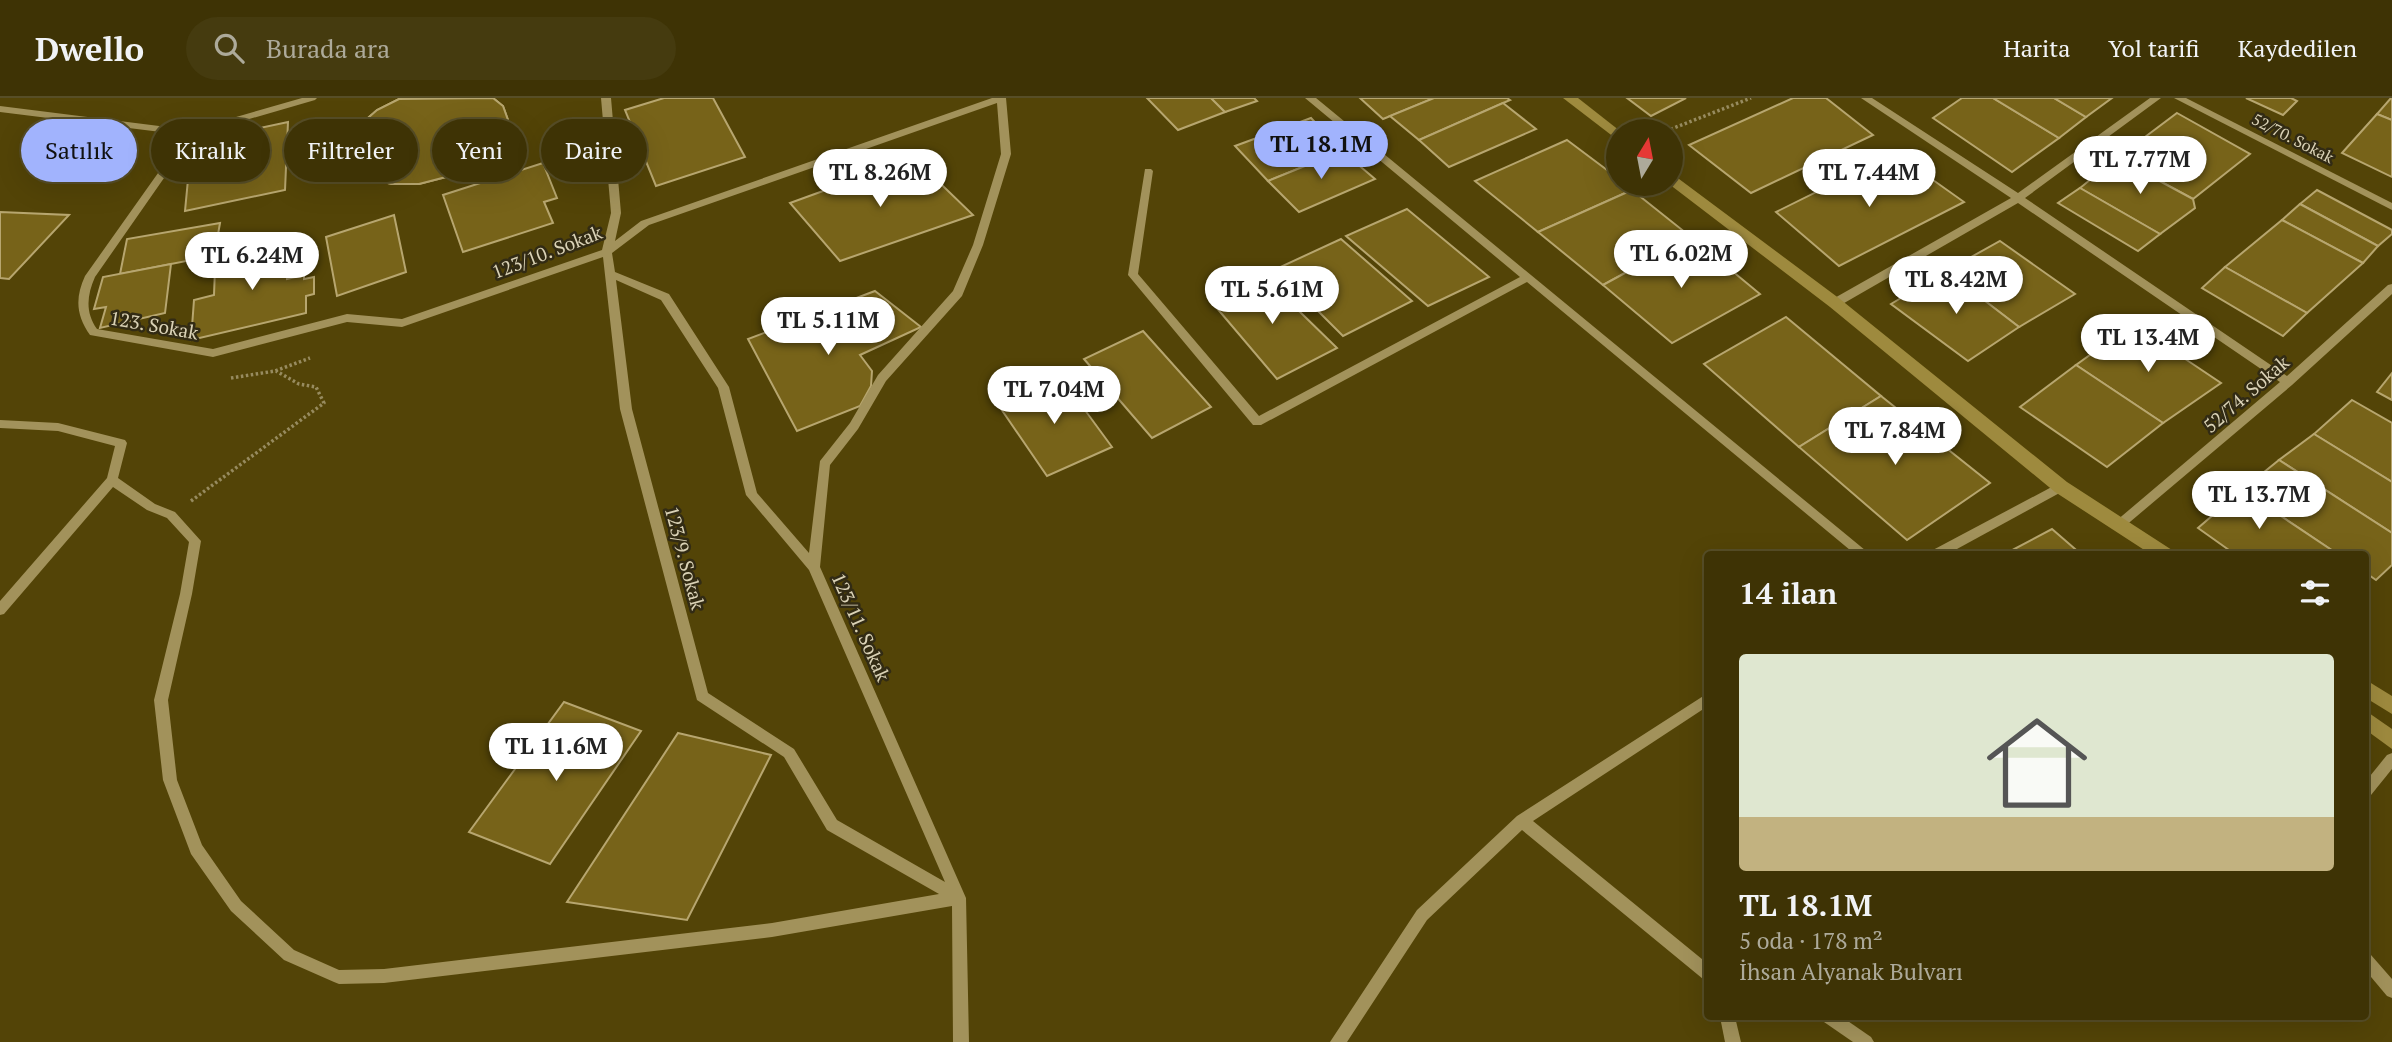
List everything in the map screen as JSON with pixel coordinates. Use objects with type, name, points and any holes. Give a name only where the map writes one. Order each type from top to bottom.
[{"type":"main road","points":[[1570,98],[1606,127]]},
{"type":"main road","points":[[1684,188],[1835,303],[2061,486],[2160,551]]},
{"type":"main road","points":[[2120,524],[2154,551]]},
{"type":"main road","points":[[2369,690],[2392,706]]},
{"type":"main road","points":[[2369,721],[2392,740]]},
{"type":"street","points":[[239,119],[312,98]]},
{"type":"street","name":"123/9. Sokak","points":[[606,98],[616,213],[607,252],[626,409],[702,696],[789,753],[832,825],[959,898]]},
{"type":"street","name":"123/10. Sokak","points":[[213,353],[347,318],[402,323],[607,252],[645,223],[1001,98]]},
{"type":"street","name":"123/11. Sokak","points":[[961,1042],[959,898],[814,567],[824,464],[854,426],[883,378],[958,293],[978,245],[1006,154],[1001,98]]},
{"type":"street","points":[[1310,98],[1861,551]]},
{"type":"street","points":[[1866,98],[2288,382]]},
{"type":"street","points":[[1835,303],[2018,198],[2156,98]]},
{"type":"street","name":"52/70. Sokak","points":[[2179,98],[2392,207]]},
{"type":"street","points":[[3,109],[151,128]]},
{"type":"street","points":[[1148,171],[1133,275],[1257,422],[1527,278]]},
{"type":"street","name":"123. Sokak","points":[[156,182],[90,276],[82,294],[82,309],[94,332],[213,353]]},
{"type":"street","points":[[610,274],[665,297],[723,387],[752,495],[814,567]]},
{"type":"street","name":"52/74. Sokak","points":[[2120,524],[2288,382],[2392,288]]},
{"type":"street","points":[[0,424],[58,427],[121,443],[112,480],[0,610]]},
{"type":"street","points":[[112,480],[151,508],[171,516],[195,541],[186,594],[161,700],[170,780],[196,849],[236,906],[289,955],[338,977],[384,976],[772,930],[959,898]]},
{"type":"street","points":[[1942,551],[2061,486]]},
{"type":"street","points":[[1338,1042],[1423,915],[1522,821],[1704,702]]},
{"type":"street","points":[[2369,786],[2392,759]]},
{"type":"street","points":[[1522,821],[1704,971]]},
{"type":"street","points":[[2369,964],[2392,991]]},
{"type":"street","points":[[1729,1020],[1733,1042]]},
{"type":"street","points":[[1833,1020],[1866,1042]]},
{"type":"path","points":[[1684,124],[1751,98]]},
{"type":"path","points":[[171,516],[324,403],[316,387],[299,384],[275,371]]},
{"type":"building","points":[[493,98],[503,106],[508,119],[432,119],[432,181],[419,184],[392,184],[383,182],[418,182],[418,119],[367,119],[377,110],[399,99]]},
{"type":"building","points":[[493,98],[503,106],[508,119],[432,119],[432,181],[419,184],[392,184],[383,182],[418,182],[418,119],[367,119],[377,110],[399,99]]},
{"type":"building","points":[[664,98],[713,98],[745,157],[656,186],[647,164],[647,119],[629,119],[625,110]]},
{"type":"building","points":[[1147,98],[1211,98],[1225,112],[1178,130]]},
{"type":"building","points":[[1211,98],[1254,98],[1257,101],[1225,112]]},
{"type":"building","points":[[1360,98],[1434,98],[1383,119]]},
{"type":"building","points":[[1434,98],[1510,100],[1419,140],[1390,116]]},
{"type":"building","points":[[1627,98],[1686,98],[1651,116]]},
{"type":"building","points":[[1793,98],[1826,98],[1873,135],[1751,193],[1689,145]]},
{"type":"building","points":[[1962,98],[1993,98],[2059,138],[2012,172],[1933,118]]},
{"type":"building","points":[[1993,98],[2054,98],[2086,117],[2059,138]]},
{"type":"building","points":[[2054,98],[2112,98],[2086,117]]},
{"type":"building","points":[[2246,98],[2291,98],[2297,101],[2283,115]]},
{"type":"building","points":[[2392,98],[2392,120],[2377,114]]},
{"type":"building","points":[[1503,103],[1536,129],[1449,167],[1419,140]]},
{"type":"building","points":[[2177,113],[2250,154],[2193,199],[2117,158]]},
{"type":"building","points":[[2377,114],[2392,120],[2392,177],[2342,153]]},
{"type":"building","points":[[1311,118],[1342,151],[1268,181],[1235,146]]},
{"type":"building","points":[[284,123],[285,190],[185,211],[188,182],[270,182],[270,126]]},
{"type":"building","points":[[1567,140],[1606,169],[1606,196],[1619,196],[1538,232],[1475,181]]},
{"type":"building","points":[[1342,151],[1375,179],[1299,212],[1268,181]]},
{"type":"building","points":[[1895,153],[1964,202],[1839,266],[1776,212]]},
{"type":"building","points":[[914,158],[973,215],[840,261],[790,203]]},
{"type":"building","points":[[2117,158],[2193,199],[2195,208],[2160,234],[2080,188]]},
{"type":"building","points":[[541,164],[541,182],[551,182],[557,198],[544,202],[553,223],[463,252],[443,195],[484,182],[527,182],[527,168]]},
{"type":"building","points":[[2080,188],[2160,234],[2138,251],[2058,203]]},
{"type":"building","points":[[2317,190],[2392,230],[2392,234],[2378,246],[2300,204]]},
{"type":"building","points":[[1619,196],[1640,196],[1691,237],[1603,285],[1538,232]]},
{"type":"building","points":[[2300,204],[2378,246],[2363,263],[2282,220]]},
{"type":"building","points":[[1407,209],[1489,277],[1428,306],[1346,236]]},
{"type":"building","points":[[0,212],[69,215],[9,279],[0,278]]},
{"type":"building","points":[[394,215],[406,272],[337,296],[326,237]]},
{"type":"building","points":[[2282,220],[2363,263],[2307,313],[2225,267]]},
{"type":"building","points":[[220,223],[217,240],[210,241],[207,257],[120,274],[127,239]]},
{"type":"building","points":[[1691,237],[1760,294],[1672,343],[1603,285]]},
{"type":"building","points":[[287,239],[287,279],[304,275],[304,279],[314,277],[314,294],[306,296],[306,313],[191,340],[194,300],[214,295],[215,269],[223,267],[223,259],[251,252],[251,247]]},
{"type":"building","points":[[1341,239],[1412,301],[1343,336],[1276,269]]},
{"type":"building","points":[[2000,241],[2075,294],[2019,327],[1946,271]]},
{"type":"building","points":[[171,264],[165,313],[100,328],[106,307],[94,309],[103,277]]},
{"type":"building","points":[[2225,267],[2307,313],[2283,336],[2202,288]]},
{"type":"building","points":[[1946,271],[2019,327],[1968,361],[1891,304]]},
{"type":"building","points":[[1260,273],[1337,348],[1277,379],[1210,300]]},
{"type":"building","points":[[875,291],[921,327],[860,355],[872,371],[871,386],[860,406],[797,431],[748,339]]},
{"type":"building","points":[[1786,317],[1881,396],[1799,447],[1704,364]]},
{"type":"building","points":[[2133,324],[2221,383],[2163,423],[2076,365]]},
{"type":"building","points":[[1143,331],[1211,407],[1152,438],[1084,359]]},
{"type":"building","points":[[2076,365],[2163,423],[2107,467],[2020,407]]},
{"type":"building","points":[[2392,373],[2392,400],[2377,392]]},
{"type":"building","points":[[1060,376],[1112,447],[1047,476],[997,403]]},
{"type":"building","points":[[1881,396],[1990,483],[1907,540],[1799,447]]},
{"type":"building","points":[[2352,400],[2392,423],[2392,482],[2314,434]]},
{"type":"building","points":[[2314,434],[2392,482],[2392,533],[2279,460]]},
{"type":"building","points":[[2279,460],[2392,533],[2392,565],[2376,580],[2369,575],[2369,551],[2333,551],[2242,490]]},
{"type":"building","points":[[2242,490],[2333,551],[2230,551],[2198,528]]},
{"type":"building","points":[[2052,529],[2077,551],[2011,551]]},
{"type":"building","points":[[564,702],[641,731],[550,864],[469,832]]},
{"type":"building","points":[[678,733],[771,755],[687,920],[567,902]]}]
